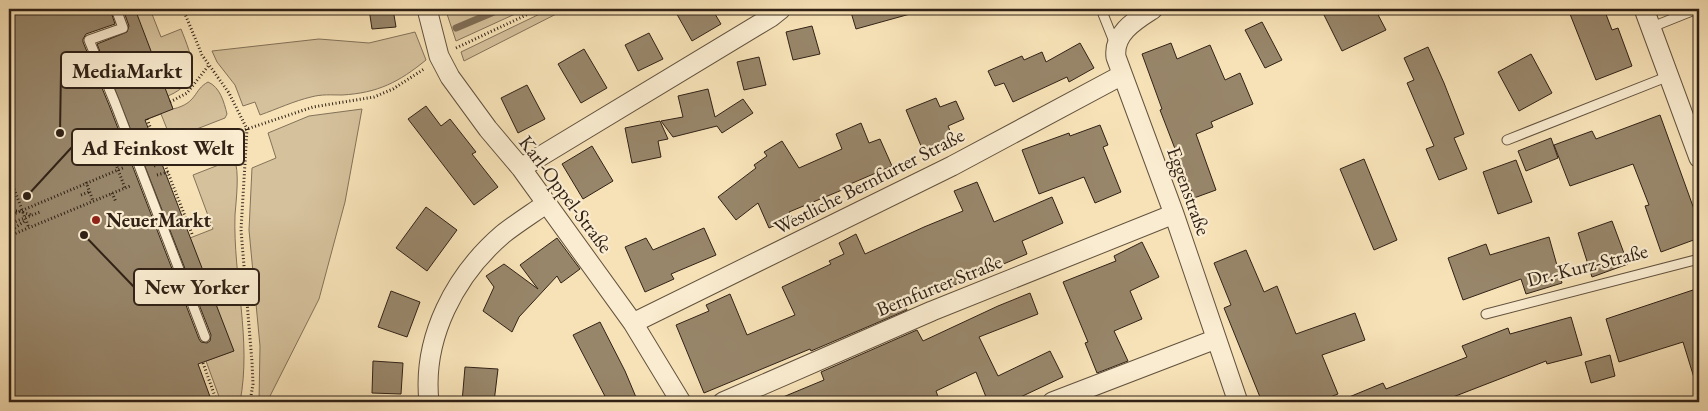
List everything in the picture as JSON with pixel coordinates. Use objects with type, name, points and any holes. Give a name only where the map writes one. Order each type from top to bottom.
[{"type":"street","name":"Karl-Oppel-Straße","points":[[427,9],[439,56],[450,77],[465,99],[521,168],[633,323],[681,402]]},
{"type":"street","points":[[521,168],[771,17],[781,9]]},
{"type":"street","points":[[1116,48],[1121,35],[1130,24],[1153,9]]},
{"type":"street","points":[[1644,9],[1699,158]]},
{"type":"street","name":"Eggenstraße","points":[[1116,48],[1116,57],[1122,75],[1174,214],[1238,402]]},
{"type":"street","name":"Westliche Bernfurter Straße","points":[[633,323],[952,166],[1122,75]]},
{"type":"street","points":[[429,402],[427,385],[433,343],[447,304],[475,263],[503,234],[547,203]]},
{"type":"street","name":"Bernfurter Straße","points":[[722,402],[932,311],[1174,214]]},
{"type":"street","points":[[1052,402],[1216,339]]},
{"type":"lane","points":[[116,9],[123,28],[90,40],[205,337]]},
{"type":"lane","points":[[1101,9],[1116,48]]},
{"type":"lane","points":[[1652,27],[1697,9]]},
{"type":"lane","points":[[1507,140],[1670,76]]},
{"type":"lane","name":"Dr.-Kurz-Straße","points":[[1486,314],[1699,259]]},
{"type":"path","points":[[183,9],[199,50],[229,92],[247,129],[241,230],[252,353],[253,384],[250,402]]},
{"type":"path","points":[[168,172],[157,174],[161,163],[247,129],[313,106],[374,97],[393,89],[416,75],[439,56],[539,9]]},
{"type":"path","points":[[170,102],[187,94],[209,65]]},
{"type":"path","points":[[148,119],[159,153],[192,234]]},
{"type":"path","points":[[108,144],[125,188]]},
{"type":"path","points":[[9,216],[86,182],[124,168]]},
{"type":"path","points":[[9,176],[29,228]]},
{"type":"path","points":[[86,182],[93,201]]},
{"type":"path","points":[[9,236],[130,186]]},
{"type":"path","points":[[81,195],[89,192]]},
{"type":"path","points":[[112,194],[116,202]]},
{"type":"path","points":[[9,211],[18,211],[32,215]]},
{"type":"path","points":[[9,224],[40,212]]},
{"type":"path","points":[[9,232],[32,215]]},
{"type":"path","points":[[203,362],[217,402]]},
{"type":"shaded area","points":[[120,9],[150,9],[161,37],[181,29],[189,49],[192,67],[186,83],[179,90],[168,96],[173,109],[191,100],[203,85],[208,82],[216,87],[221,95],[227,114],[225,118],[171,139],[161,114],[145,120],[115,44],[131,38]]},
{"type":"shaded area","points":[[463,9],[526,9],[456,41],[447,14]]},
{"type":"shaded area","points":[[550,9],[566,9],[464,61],[461,52]]},
{"type":"shaded area","points":[[415,32],[426,60],[397,80],[367,92],[311,97],[260,115],[255,102],[243,106],[235,85],[217,62],[212,51],[319,39],[369,43]]},
{"type":"shaded area","points":[[362,109],[345,202],[319,299],[267,402],[259,402],[260,346],[249,230],[252,168],[276,158],[268,133],[309,116]]},
{"type":"shaded area","points":[[234,159],[237,178],[235,239],[243,332],[243,379],[240,402],[221,402],[206,361],[233,351],[190,238],[213,229],[193,175]]},
{"type":"building","name":"NeuerMarkt","points":[[9,9],[110,9],[115,24],[86,34],[83,42],[199,339],[201,342],[207,343],[210,341],[211,335],[97,44],[127,32],[129,26],[123,9],[135,9],[173,109],[145,120],[234,351],[198,364],[212,402],[9,402]]},
{"type":"building","points":[[369,9],[393,9],[396,27],[372,29]]},
{"type":"building","points":[[674,9],[712,9],[721,24],[692,41]]},
{"type":"building","points":[[850,9],[909,9],[910,14],[856,29]]},
{"type":"building","points":[[1321,9],[1375,9],[1386,30],[1342,51]]},
{"type":"building","points":[[1568,9],[1604,9],[1612,30],[1618,28],[1632,66],[1596,80]]},
{"type":"building","points":[[1262,22],[1282,60],[1265,68],[1245,30]]},
{"type":"building","points":[[812,26],[820,54],[793,60],[786,32]]},
{"type":"building","points":[[649,33],[663,59],[638,71],[625,45]]},
{"type":"building","points":[[1080,43],[1094,68],[1069,82],[1067,77],[1013,102],[1004,83],[995,86],[988,71],[1022,56],[1024,60],[1042,52],[1046,62]]},
{"type":"building","points":[[1171,43],[1177,59],[1210,45],[1225,80],[1240,73],[1253,104],[1211,122],[1213,127],[1196,134],[1216,190],[1194,198],[1160,110],[1162,109],[1142,54]]},
{"type":"building","points":[[1428,47],[1464,134],[1454,138],[1467,169],[1439,180],[1426,149],[1434,146],[1407,83],[1414,80],[1404,58]]},
{"type":"building","points":[[584,49],[607,88],[581,103],[558,64]]},
{"type":"building","points":[[1531,54],[1552,93],[1519,111],[1498,72]]},
{"type":"building","points":[[759,57],[766,85],[744,90],[737,62]]},
{"type":"building","points":[[527,85],[545,119],[518,133],[501,98]]},
{"type":"building","points":[[708,89],[715,117],[743,99],[753,113],[722,133],[717,126],[673,137],[661,121],[683,117],[678,96]]},
{"type":"building","points":[[936,98],[940,107],[956,101],[964,119],[948,126],[954,140],[924,153],[906,110]]},
{"type":"building","points":[[426,106],[441,126],[450,119],[476,152],[472,154],[498,187],[474,205],[408,119]]},
{"type":"building","points":[[1660,115],[1699,223],[1699,238],[1661,252],[1645,206],[1649,205],[1633,164],[1570,186],[1554,145],[1592,131],[1596,139]]},
{"type":"building","points":[[660,121],[668,139],[658,141],[661,157],[632,163],[625,128]]},
{"type":"building","points":[[861,123],[869,143],[880,139],[892,166],[841,188],[842,190],[789,212],[792,218],[769,228],[758,203],[736,220],[718,197],[756,168],[754,165],[767,156],[764,152],[782,141],[799,168],[842,149],[836,134]]},
{"type":"building","points":[[1100,125],[1108,145],[1103,147],[1121,192],[1095,203],[1084,177],[1039,194],[1022,150],[1069,133],[1070,136]]},
{"type":"building","points":[[1551,138],[1558,158],[1526,171],[1518,151]]},
{"type":"building","points":[[592,146],[613,181],[583,199],[562,164]]},
{"type":"building","points":[[1364,159],[1397,240],[1374,250],[1340,169]]},
{"type":"building","points":[[1516,160],[1532,202],[1498,214],[1483,172]]},
{"type":"building","points":[[977,182],[994,222],[1052,197],[1063,223],[1022,241],[1027,254],[905,306],[907,310],[811,351],[810,349],[704,393],[676,325],[709,311],[706,305],[730,294],[747,335],[795,315],[782,287],[831,264],[829,261],[844,254],[839,243],[856,234],[865,254],[963,211],[954,191]]},
{"type":"building","points":[[426,207],[457,230],[427,271],[396,248]]},
{"type":"building","points":[[1612,221],[1628,264],[1592,277],[1578,233]]},
{"type":"building","points":[[704,228],[716,255],[671,274],[674,279],[645,292],[625,247],[646,238],[653,250]]},
{"type":"building","points":[[1549,237],[1562,283],[1526,294],[1521,279],[1463,300],[1448,258],[1486,244],[1490,255]]},
{"type":"building","points":[[557,238],[580,269],[561,283],[557,276],[519,317],[512,332],[483,311],[494,287],[486,276],[504,264],[538,289],[520,265]]},
{"type":"building","points":[[1142,242],[1159,277],[1130,291],[1142,319],[1114,331],[1128,361],[1097,373],[1085,343],[1088,342],[1063,282],[1116,261],[1114,256]]},
{"type":"building","points":[[1246,250],[1264,292],[1277,286],[1296,334],[1355,313],[1365,340],[1322,355],[1338,394],[1317,402],[1262,402],[1224,308],[1231,305],[1214,263]]},
{"type":"building","points":[[1699,288],[1699,381],[1695,381],[1683,342],[1619,362],[1606,319]]},
{"type":"building","points":[[391,291],[420,302],[407,337],[378,327]]},
{"type":"building","points":[[1030,293],[1038,314],[979,337],[998,376],[1050,351],[1063,377],[1010,402],[988,402],[976,372],[936,391],[940,402],[771,402],[824,380],[821,372],[917,330],[923,341]]},
{"type":"building","points":[[1571,317],[1582,355],[1547,364],[1546,361],[1453,397],[1456,402],[1337,402],[1383,383],[1386,389],[1467,357],[1462,346],[1508,328],[1510,334]]},
{"type":"building","points":[[600,322],[625,371],[638,402],[608,402],[573,335]]},
{"type":"building","points":[[1610,355],[1615,376],[1591,383],[1585,362]]},
{"type":"building","points":[[373,361],[403,363],[401,394],[372,393]]},
{"type":"building","points":[[465,367],[498,369],[494,402],[462,402]]},
{"type":"waterway","points":[[456,28],[501,9]]},
{"type":"place","name":"MediaMarkt","points":[[60,133]]},
{"type":"place","name":"Ad Feinkost Welt","points":[[27,196]]},
{"type":"place","name":"NeuerMarkt","points":[[96,220]]},
{"type":"place","name":"New Yorker","points":[[84,235]]}]
